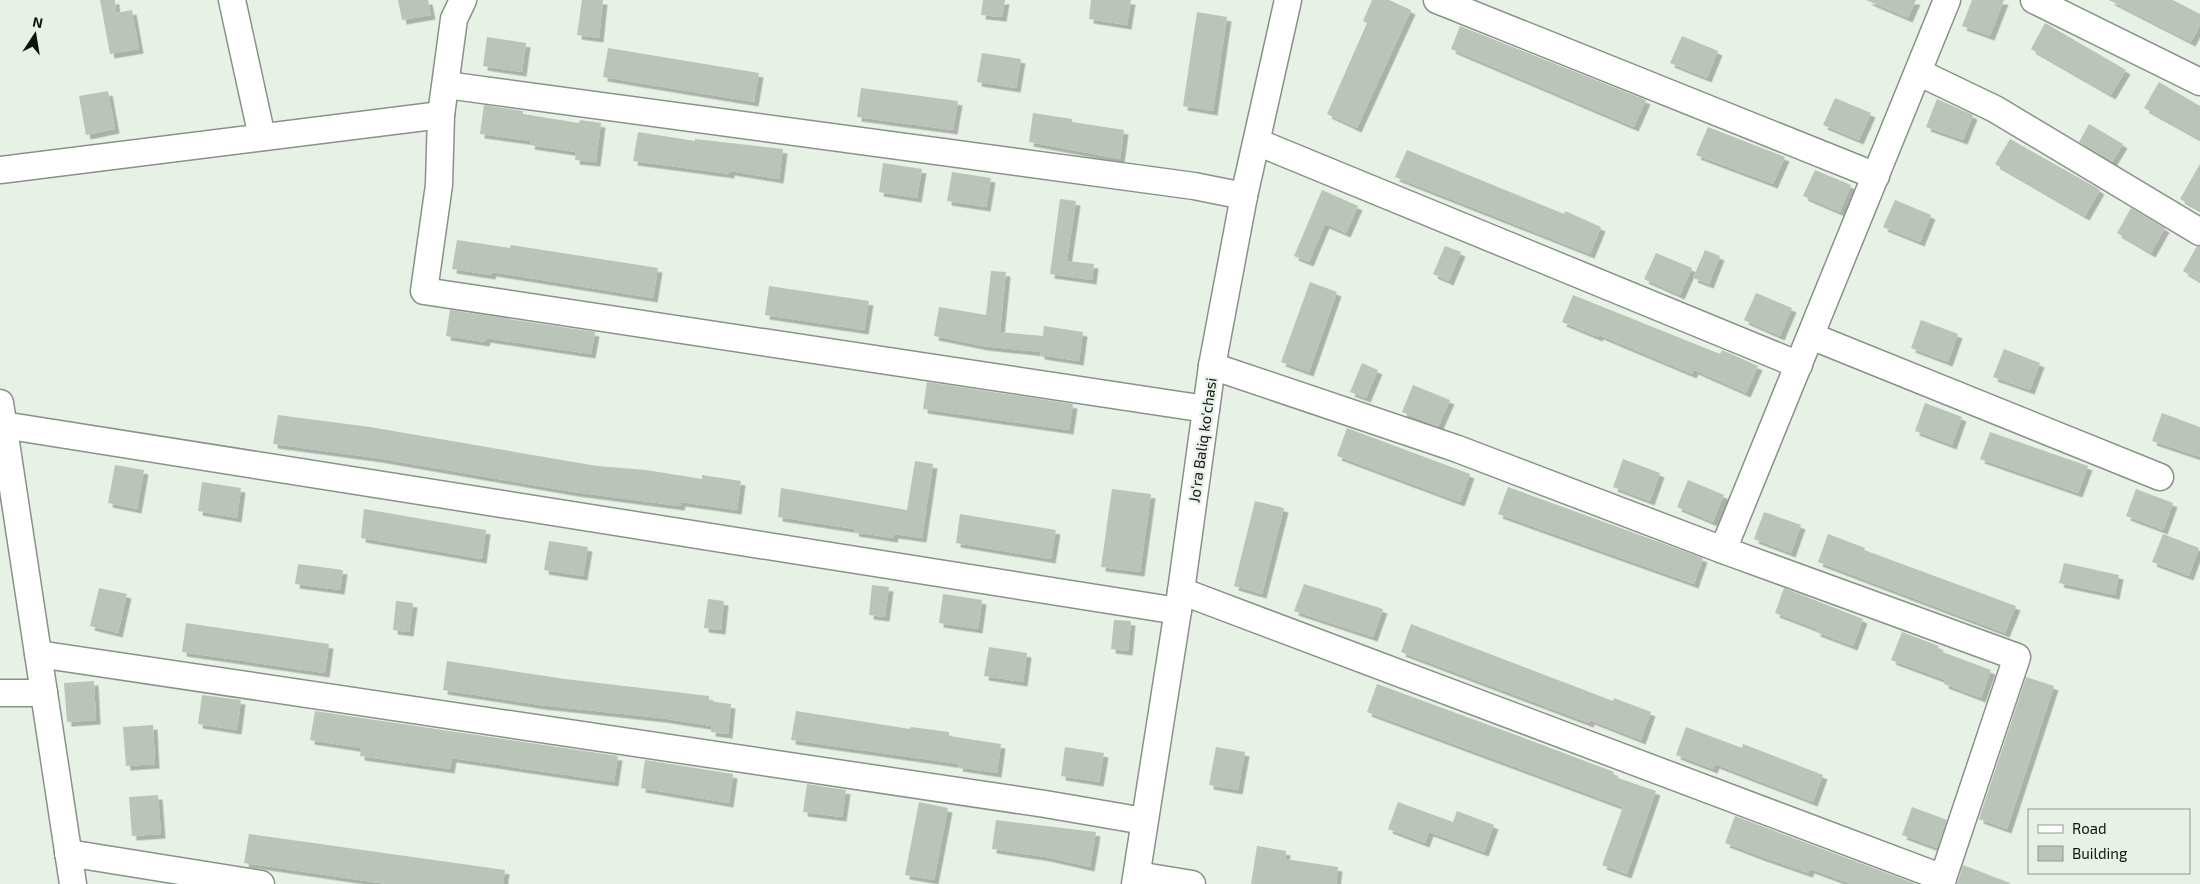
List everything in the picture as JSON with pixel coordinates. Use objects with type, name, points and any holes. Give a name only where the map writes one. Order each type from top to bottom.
[{"type":"street","points":[[232,0],[262,137]]},
{"type":"street","name":"Jo'ra Baliq ko'chasi","points":[[1136,879],[1180,601],[1212,366],[1244,196],[1288,0]]},
{"type":"street","points":[[1437,0],[1876,176]]},
{"type":"street","points":[[1723,550],[1947,0]]},
{"type":"street","points":[[2034,0],[2200,82]]},
{"type":"street","points":[[455,6],[441,115],[439,185],[424,291],[1206,409]]},
{"type":"street","points":[[1918,72],[1995,109],[2200,232]]},
{"type":"street","points":[[446,85],[1184,184],[1244,196]]},
{"type":"street","points":[[0,170],[441,115]]},
{"type":"street","points":[[1257,142],[1798,365]]},
{"type":"street","points":[[1811,336],[2160,477]]},
{"type":"street","points":[[73,884],[38,654],[6,488],[2,414],[1180,601],[1942,881],[2017,657],[1723,550],[1455,448],[1212,366]]},
{"type":"street","points":[[38,654],[1044,804],[1144,821]]},
{"type":"street","points":[[0,694],[44,693]]},
{"type":"street","points":[[68,852],[261,884]]},
{"type":"street","points":[[1136,879],[1192,884]]},
{"type":"building","points":[[100,0],[115,0],[116,13],[132,10],[139,49],[110,54]]},
{"type":"building","points":[[398,0],[428,0],[431,15],[402,20]]},
{"type":"building","points":[[582,0],[603,0],[599,38],[577,35]]},
{"type":"building","points":[[983,0],[1005,0],[1002,17],[981,15]]},
{"type":"building","points":[[1091,0],[1131,0],[1127,25],[1089,19]]},
{"type":"building","points":[[1372,0],[1389,0],[1411,10],[1357,128],[1327,114],[1367,23],[1363,21]]},
{"type":"building","points":[[1866,0],[1916,0],[1908,18]]},
{"type":"building","points":[[1972,0],[2004,0],[1990,36],[1962,26]]},
{"type":"building","points":[[2109,0],[2173,0],[2200,14],[2200,25],[2191,42]]},
{"type":"building","points":[[1197,12],[1227,17],[1213,111],[1183,106]]},
{"type":"building","points":[[2045,23],[2126,70],[2111,95],[2031,49]]},
{"type":"building","points":[[1460,26],[1646,100],[1634,127],[1451,49]]},
{"type":"building","points":[[1682,36],[1718,51],[1707,78],[1670,63]]},
{"type":"building","points":[[487,37],[526,43],[522,72],[483,66]]},
{"type":"building","points":[[608,48],[759,73],[754,102],[603,77]]},
{"type":"building","points":[[982,53],[1021,59],[1016,88],[977,82]]},
{"type":"building","points":[[2159,82],[2200,106],[2200,139],[2144,108]]},
{"type":"building","points":[[861,88],[958,101],[953,130],[857,117]]},
{"type":"building","points":[[108,91],[115,129],[86,135],[79,96]]},
{"type":"building","points":[[1835,98],[1871,113],[1859,140],[1823,125]]},
{"type":"building","points":[[1937,99],[1973,115],[1963,140],[1926,127]]},
{"type":"building","points":[[484,105],[523,111],[523,114],[579,123],[580,120],[601,123],[596,162],[575,160],[576,152],[530,145],[531,141],[480,134]]},
{"type":"building","points":[[1033,113],[1072,119],[1072,122],[1124,130],[1120,159],[1029,142]]},
{"type":"building","points":[[2089,124],[2123,144],[2112,162],[2079,142]]},
{"type":"building","points":[[1708,127],[1785,157],[1773,184],[1696,155]]},
{"type":"building","points":[[638,132],[695,141],[695,139],[783,149],[779,179],[730,171],[730,174],[633,161]]},
{"type":"building","points":[[2010,139],[2100,190],[2085,216],[1995,164]]},
{"type":"building","points":[[1407,150],[1564,214],[1565,211],[1601,227],[1590,254],[1395,177]]},
{"type":"building","points":[[883,163],[922,169],[917,198],[879,192]]},
{"type":"building","points":[[2200,164],[2200,210],[2180,199]]},
{"type":"building","points":[[1815,170],[1851,185],[1840,212],[1803,196]]},
{"type":"building","points":[[952,172],[991,178],[986,207],[947,201]]},
{"type":"building","points":[[1322,190],[1358,206],[1346,233],[1325,224],[1309,262],[1294,256]]},
{"type":"building","points":[[1060,199],[1076,201],[1067,261],[1094,264],[1092,280],[1050,274]]},
{"type":"building","points":[[1895,200],[1931,215],[1920,242],[1883,227]]},
{"type":"building","points":[[2131,208],[2165,228],[2151,253],[2117,233]]},
{"type":"building","points":[[457,240],[510,248],[511,245],[658,268],[653,298],[492,272],[491,275],[452,269]]},
{"type":"building","points":[[1445,246],[1461,252],[1449,281],[1433,274]]},
{"type":"building","points":[[2197,246],[2200,247],[2200,281],[2183,271]]},
{"type":"building","points":[[1705,250],[1720,256],[1709,284],[1693,278]]},
{"type":"building","points":[[1656,253],[1692,268],[1680,295],[1644,279]]},
{"type":"building","points":[[991,271],[1006,272],[1000,332],[1043,336],[1044,326],[1083,332],[1079,361],[1040,355],[1040,352],[983,346],[934,336],[939,307],[986,315]]},
{"type":"building","points":[[1310,282],[1337,292],[1309,372],[1281,362]]},
{"type":"building","points":[[769,286],[869,301],[864,330],[765,315]]},
{"type":"building","points":[[1756,293],[1792,308],[1780,336],[1744,320]]},
{"type":"building","points":[[1573,295],[1720,354],[1722,350],[1758,366],[1746,393],[1694,370],[1692,374],[1599,335],[1598,337],[1562,322]]},
{"type":"building","points":[[450,310],[595,332],[591,354],[486,338],[485,342],[446,336]]},
{"type":"building","points":[[1921,320],[1958,334],[1948,362],[1911,348]]},
{"type":"building","points":[[2004,349],[2040,363],[2030,390],[1993,377]]},
{"type":"building","points":[[1362,363],[1378,370],[1366,398],[1350,392]]},
{"type":"building","points":[[927,382],[1073,404],[1069,430],[923,409]]},
{"type":"building","points":[[1413,385],[1450,400],[1438,427],[1402,412]]},
{"type":"building","points":[[1925,403],[1962,417],[1952,445],[1915,431]]},
{"type":"building","points":[[2162,413],[2200,427],[2200,457],[2152,441]]},
{"type":"building","points":[[278,415],[370,427],[597,466],[646,470],[702,479],[702,475],[741,481],[737,510],[681,502],[680,506],[574,492],[377,458],[273,444]]},
{"type":"building","points":[[1347,428],[1470,474],[1460,502],[1337,456]]},
{"type":"building","points":[[1990,432],[2088,466],[2078,493],[1980,459]]},
{"type":"building","points":[[1623,459],[1660,473],[1650,501],[1613,487]]},
{"type":"building","points":[[915,461],[933,464],[922,538],[894,534],[893,538],[854,532],[855,529],[778,517],[781,488],[907,510]]},
{"type":"building","points":[[115,465],[144,470],[137,509],[108,503]]},
{"type":"building","points":[[1688,480],[1724,495],[1713,522],[1677,507]]},
{"type":"building","points":[[202,482],[241,488],[237,518],[198,511]]},
{"type":"building","points":[[1508,487],[1703,558],[1694,584],[1498,514]]},
{"type":"building","points":[[1112,489],[1151,494],[1140,572],[1101,567]]},
{"type":"building","points":[[2136,489],[2173,503],[2163,530],[2126,516]]},
{"type":"building","points":[[1255,501],[1284,508],[1262,594],[1234,586]]},
{"type":"building","points":[[364,509],[486,530],[482,559],[361,538]]},
{"type":"building","points":[[1764,512],[1801,525],[1791,553],[1754,539]]},
{"type":"building","points":[[960,514],[1056,530],[1051,559],[956,543]]},
{"type":"building","points":[[1828,534],[1865,548],[1864,550],[2016,606],[2005,633],[1818,562]]},
{"type":"building","points":[[2163,534],[2199,548],[2189,576],[2152,562]]},
{"type":"building","points":[[549,541],[588,547],[583,576],[544,570]]},
{"type":"building","points":[[2064,563],[2119,575],[2115,595],[2059,583]]},
{"type":"building","points":[[298,564],[343,570],[340,590],[295,584]]},
{"type":"building","points":[[1304,584],[1383,609],[1373,637],[1294,611]]},
{"type":"building","points":[[872,585],[889,587],[885,617],[869,615]]},
{"type":"building","points":[[99,588],[127,594],[118,633],[90,626]]},
{"type":"building","points":[[1784,588],[1863,619],[1853,646],[1816,632],[1817,629],[1775,613]]},
{"type":"building","points":[[943,594],[982,600],[978,629],[939,623]]},
{"type":"building","points":[[708,599],[724,601],[721,630],[704,628]]},
{"type":"building","points":[[396,601],[413,603],[409,632],[393,630]]},
{"type":"building","points":[[1114,620],[1131,621],[1128,651],[1111,649]]},
{"type":"building","points":[[186,623],[329,644],[325,673],[182,652]]},
{"type":"building","points":[[1411,624],[1613,701],[1614,698],[1651,712],[1641,740],[1590,720],[1589,723],[1401,652]]},
{"type":"building","points":[[1902,632],[1939,646],[1937,650],[1991,670],[1981,698],[1944,684],[1945,680],[1891,660]]},
{"type":"building","points":[[989,647],[1027,653],[1023,682],[984,676]]},
{"type":"building","points":[[447,661],[565,679],[709,696],[709,701],[731,704],[728,734],[711,732],[712,726],[661,718],[540,705],[443,690]]},
{"type":"building","points":[[2026,677],[2054,686],[2007,829],[1979,819]]},
{"type":"building","points":[[94,681],[96,720],[67,722],[64,683]]},
{"type":"building","points":[[1377,684],[1614,772],[1612,776],[1656,791],[1627,874],[1602,865],[1623,807],[1367,712]]},
{"type":"building","points":[[202,695],[241,700],[237,730],[198,724]]},
{"type":"building","points":[[315,711],[618,756],[614,782],[452,758],[450,769],[360,756],[361,748],[310,740]]},
{"type":"building","points":[[796,711],[910,729],[911,727],[949,732],[949,736],[1001,744],[997,773],[958,767],[959,764],[791,740]]},
{"type":"building","points":[[153,725],[155,764],[126,766],[123,727]]},
{"type":"building","points":[[1686,727],[1742,748],[1743,744],[1823,775],[1813,802],[1715,764],[1713,769],[1676,755]]},
{"type":"building","points":[[1065,747],[1104,753],[1099,782],[1061,776]]},
{"type":"building","points":[[1216,747],[1245,752],[1238,790],[1209,785]]},
{"type":"building","points":[[645,760],[733,774],[729,803],[641,788]]},
{"type":"building","points":[[807,784],[846,790],[842,817],[803,812]]},
{"type":"building","points":[[158,795],[161,834],[132,836],[129,797]]},
{"type":"building","points":[[919,802],[948,808],[934,880],[905,875]]},
{"type":"building","points":[[1398,802],[1453,822],[1457,811],[1494,825],[1484,852],[1429,832],[1425,843],[1388,829]]},
{"type":"building","points":[[1912,807],[1947,820],[1937,848],[1902,835]]},
{"type":"building","points":[[1735,816],[1916,884],[1851,884],[1810,869],[1808,873],[1762,857],[1725,843]]},
{"type":"building","points":[[996,820],[1096,832],[1090,867],[1046,857],[992,849]]},
{"type":"building","points":[[249,834],[505,870],[503,884],[387,884],[244,863]]},
{"type":"building","points":[[1257,846],[1286,851],[1285,859],[1338,867],[1336,884],[1251,884]]},
{"type":"building","points":[[1963,865],[2010,883],[2010,884],[1957,884]]}]
